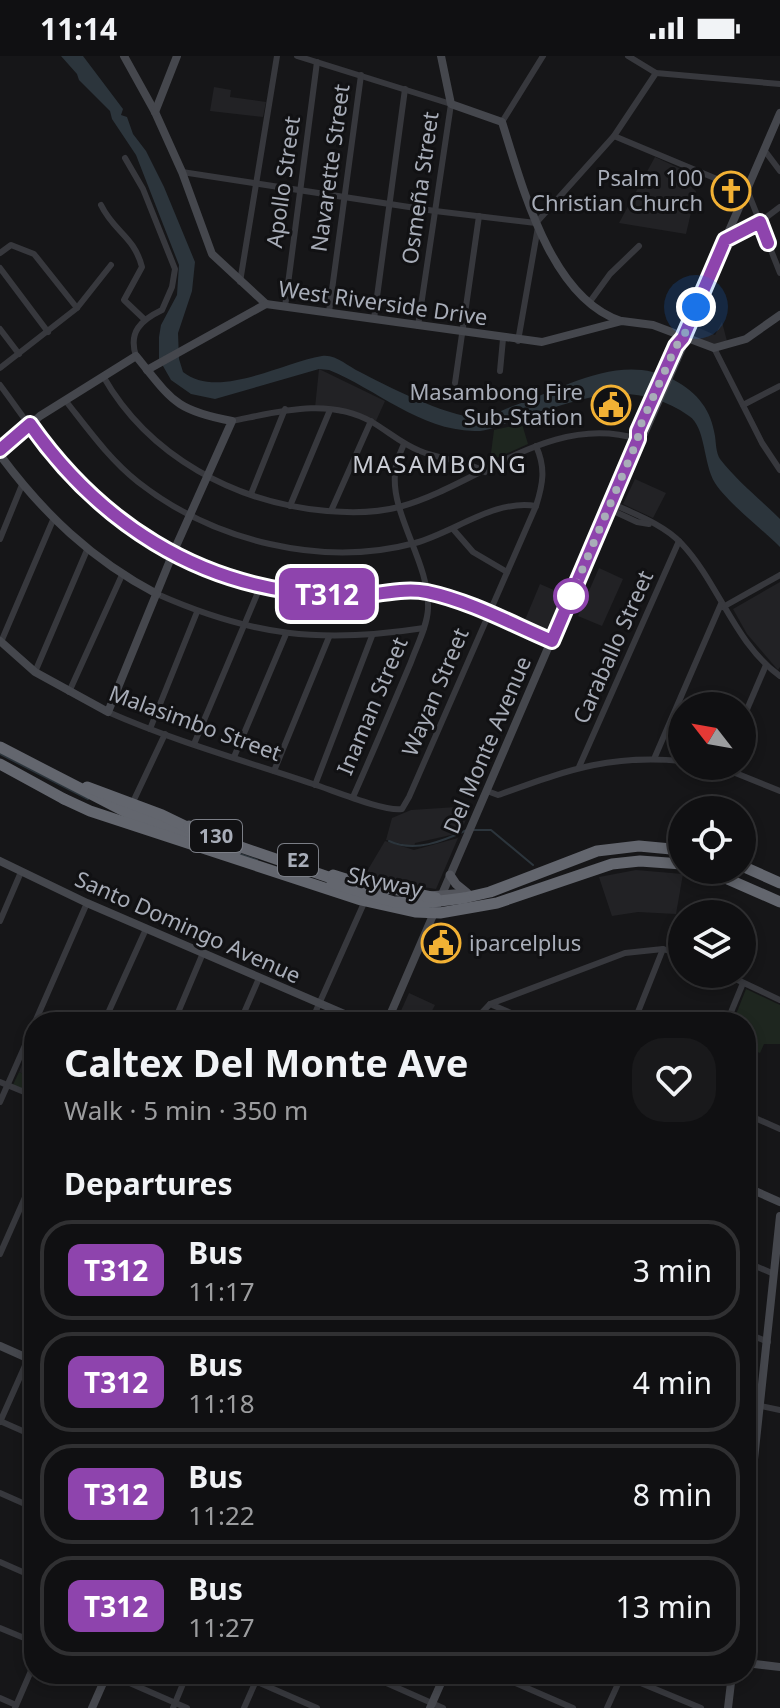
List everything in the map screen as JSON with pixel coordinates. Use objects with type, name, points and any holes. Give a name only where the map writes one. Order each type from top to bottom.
[{"type":"highway","name":"Skyway","points":[[0,747],[128,813],[299,873],[394,902],[432,902],[466,895]]},
{"type":"highway","name":"Skyway","points":[[0,763],[90,811],[374,904],[415,912],[440,913],[497,903],[612,864],[640,861],[668,863]]},
{"type":"highway","name":"Skyway","points":[[48,773],[162,815],[203,835],[387,895],[438,899],[490,892],[597,851],[639,846],[668,848]]},
{"type":"highway","name":"Skyway","points":[[64,799],[138,808],[404,897],[472,909]]},
{"type":"highway","points":[[756,871],[780,882]]},
{"type":"highway","points":[[740,884],[780,902]]},
{"type":"main road","name":"130","points":[[0,747],[128,816],[364,903],[407,912],[433,914],[470,911],[498,904],[589,869],[620,862],[668,862]]},
{"type":"main road","name":"130","points":[[0,763],[62,795],[128,816],[359,884],[438,899]]},
{"type":"main road","points":[[450,875],[466,895]]},
{"type":"main road","points":[[737,884],[780,902]]},
{"type":"main road","points":[[407,912],[414,905],[438,899]]},
{"type":"street","name":"West Riverside Drive","points":[[124,56],[155,112],[182,172],[212,254],[266,304],[518,341],[542,342],[622,321],[653,325],[714,348]]},
{"type":"street","points":[[155,112],[177,56]]},
{"type":"street","points":[[240,282],[277,56]]},
{"type":"street","points":[[297,56],[502,122]]},
{"type":"street","name":"Osmeña Street","points":[[418,326],[451,104],[441,56]]},
{"type":"street","points":[[502,122],[543,56]]},
{"type":"street","points":[[628,56],[656,73],[780,84]]},
{"type":"street","name":"Apollo Street","points":[[285,307],[317,62]]},
{"type":"street","points":[[518,341],[537,225],[614,136],[656,73]]},
{"type":"street","name":"Navarette Street","points":[[329,312],[361,75]]},
{"type":"street","points":[[374,319],[405,89]]},
{"type":"street","name":"Del Monte Avenue","points":[[391,1012],[638,439],[644,434],[672,362],[682,348],[683,338],[780,113]]},
{"type":"street","points":[[502,122],[537,225],[570,284],[589,303],[611,318],[622,321]]},
{"type":"street","points":[[614,136],[748,192],[780,273]]},
{"type":"street","points":[[765,151],[780,171]]},
{"type":"street","points":[[125,158],[143,189],[175,269],[169,298],[162,310],[144,319],[132,338],[136,356],[168,395],[199,415],[232,421],[285,409],[330,410],[371,421],[404,444],[431,456],[469,464],[485,472]]},
{"type":"street","points":[[182,172],[537,225]]},
{"type":"street","points":[[101,205],[111,222],[131,240],[139,256],[142,267],[124,300],[144,319]]},
{"type":"street","points":[[725,240],[760,222],[780,207]]},
{"type":"street","points":[[455,383],[479,216]]},
{"type":"street","points":[[0,253],[11,245],[34,254],[77,308]]},
{"type":"street","points":[[589,303],[610,274],[639,246]]},
{"type":"street","points":[[0,368],[77,308],[111,265]]},
{"type":"street","points":[[0,268],[48,332]]},
{"type":"street","points":[[147,370],[266,304]]},
{"type":"street","points":[[780,315],[746,339],[714,348],[780,470]]},
{"type":"street","points":[[0,329],[19,354]]},
{"type":"street","points":[[500,371],[503,339]]},
{"type":"street","points":[[136,356],[30,424],[0,453],[22,485],[53,520],[122,575],[197,612],[244,626],[286,634],[329,637],[372,636],[424,628]]},
{"type":"street","points":[[103,376],[122,406],[152,438],[207,477],[290,506],[331,511],[353,513],[400,507],[485,472],[536,446],[582,432],[617,433],[638,439]]},
{"type":"street","points":[[0,385],[3,396],[94,500],[133,530],[173,553],[208,569],[298,592],[348,596],[397,591],[427,592],[552,641]]},
{"type":"street","points":[[743,405],[780,386]]},
{"type":"street","points":[[65,400],[118,464],[155,494],[191,514],[252,538],[300,550],[376,551],[414,543],[510,504],[536,506]]},
{"type":"street","points":[[251,494],[285,409]]},
{"type":"street","points":[[290,506],[330,410]]},
{"type":"street","points":[[108,712],[173,553],[232,421]]},
{"type":"street","points":[[331,511],[371,421]]},
{"type":"street","name":"Inaman Street","points":[[353,797],[428,613],[427,592],[414,543],[400,507],[394,472],[404,444]]},
{"type":"street","name":"Wayan Street","points":[[393,809],[401,809],[407,802],[536,506],[544,478],[536,446]]},
{"type":"street","points":[[0,539],[22,485]]},
{"type":"street","points":[[610,506],[653,524],[679,541],[766,665],[780,676]]},
{"type":"street","points":[[1,641],[53,520]]},
{"type":"street","points":[[453,529],[473,552],[507,572]]},
{"type":"street","name":"Caraballo Street","points":[[579,767],[679,541]]},
{"type":"street","points":[[35,672],[87,550]]},
{"type":"street","points":[[69,692],[122,575]]},
{"type":"street","points":[[654,759],[722,605],[780,575]]},
{"type":"street","points":[[194,744],[261,585]]},
{"type":"street","points":[[150,729],[197,612]]},
{"type":"street","points":[[234,757],[286,634]]},
{"type":"street","points":[[315,785],[372,636]]},
{"type":"street","points":[[274,771],[329,637]]},
{"type":"street","name":"Malasimbo Street","points":[[1,641],[35,672],[108,712],[194,744],[393,809]]},
{"type":"street","points":[[754,692],[766,665]]},
{"type":"street","points":[[128,816],[165,734]]},
{"type":"street","points":[[487,791],[498,795],[579,767],[613,760],[668,760]]},
{"type":"street","points":[[754,780],[780,791]]},
{"type":"street","name":"Santo Domingo Avenue","points":[[0,861],[87,903],[340,1012]]},
{"type":"street","points":[[0,921],[21,872]]},
{"type":"street","points":[[40,1012],[87,903]]},
{"type":"street","points":[[316,1012],[364,903]]},
{"type":"street","points":[[109,1012],[146,929]]},
{"type":"street","points":[[638,1012],[663,949]]},
{"type":"street","points":[[482,1012],[490,1004],[625,953],[668,951]]},
{"type":"street","points":[[178,1012],[203,953]]},
{"type":"street","points":[[244,1012],[259,978]]},
{"type":"street","points":[[731,1012],[741,988]]},
{"type":"street","points":[[754,988],[780,1000]]},
{"type":"street","points":[[490,1004],[509,1012]]},
{"type":"street","points":[[0,1102],[24,1048]]},
{"type":"street","points":[[0,1082],[24,1092]]},
{"type":"street","points":[[756,1118],[780,1129]]},
{"type":"street","points":[[756,1191],[780,1202]]},
{"type":"street","points":[[0,1254],[24,1200]]},
{"type":"street","points":[[756,1430],[780,1216]]},
{"type":"street","points":[[756,1266],[774,1274]]},
{"type":"street","points":[[756,1337],[768,1342]]},
{"type":"street","points":[[0,1346],[24,1357]]},
{"type":"street","points":[[24,1374],[0,1422],[24,1432]]},
{"type":"street","points":[[756,1406],[780,1410]]},
{"type":"street","points":[[0,1493],[24,1504]]},
{"type":"street","points":[[0,1562],[24,1573]]},
{"type":"street","points":[[0,1628],[24,1638]]},
{"type":"street","points":[[756,1664],[780,1667]]},
{"type":"street","points":[[0,1698],[15,1706],[25,1684]]},
{"type":"street","points":[[92,1708],[103,1684]]},
{"type":"street","points":[[129,1684],[187,1708]]},
{"type":"street","points":[[174,1705],[183,1684]]},
{"type":"street","points":[[244,1708],[254,1684]]},
{"type":"street","points":[[269,1684],[317,1708]]},
{"type":"street","points":[[386,1684],[431,1706],[443,1708]]},
{"type":"street","points":[[431,1706],[441,1684]]},
{"type":"street","points":[[518,1684],[573,1708]]},
{"type":"street","points":[[607,1708],[617,1684]]},
{"type":"street","points":[[645,1684],[701,1708]]},
{"type":"street","points":[[728,1708],[731,1684]]},
{"type":"shaded area","points":[[61,56],[83,56],[123,109],[121,115],[127,117],[133,134],[146,151],[195,262],[192,291],[178,333],[183,372],[197,380],[232,381],[327,356],[418,400],[452,413],[478,417],[592,376],[633,369],[654,372],[682,385],[702,403],[713,427],[720,459],[780,519],[780,547],[715,483],[695,421],[667,403],[645,396],[624,394],[581,400],[474,431],[435,424],[329,370],[319,369],[215,399],[191,394],[171,380],[159,359],[161,325],[177,295],[179,265],[136,155],[110,111],[79,80]]},
{"type":"shaded area","points":[[214,87],[231,90],[230,97],[266,102],[263,117],[210,111]]},
{"type":"shaded area","points":[[655,157],[696,176],[692,188],[696,191],[686,234],[619,223]]},
{"type":"shaded area","points":[[722,322],[728,345],[709,347],[691,340],[697,327],[715,335]]},
{"type":"shaded area","points":[[319,369],[385,401],[376,421],[315,408]]},
{"type":"shaded area","points":[[522,424],[528,444],[490,461],[494,430]]},
{"type":"shaded area","points":[[635,479],[666,493],[653,518],[623,504]]},
{"type":"shaded area","points":[[599,568],[623,579],[602,626],[578,616]]},
{"type":"shaded area","points":[[780,582],[778,670],[747,634],[733,609]]},
{"type":"shaded area","points":[[540,584],[563,594],[545,636],[522,627]]},
{"type":"shaded area","points":[[472,806],[460,833],[415,843],[414,847],[386,840],[392,818],[411,810]]},
{"type":"shaded area","points":[[458,838],[436,889],[363,878],[385,841],[414,850]]},
{"type":"shaded area","points":[[636,870],[668,873],[668,884],[681,884],[678,900],[668,900],[668,914],[638,912],[612,916],[599,877]]},
{"type":"shaded area","points":[[746,989],[780,1005],[780,1044],[764,1044],[760,1053],[756,1051],[756,1012],[737,1012]]},
{"type":"shaded area","points":[[409,993],[435,1005],[431,1012],[400,1012]]},
{"type":"shaded area","points":[[19,1072],[24,1074],[24,1092],[12,1087]]},
{"type":"waterway","points":[[0,754],[88,799]]},
{"type":"waterway","points":[[389,841],[419,846],[467,830]]},
{"type":"waterway","points":[[474,830],[491,830],[533,865]]},
{"type":"waterway","points":[[240,854],[257,860]]},
{"type":"bus line","name":"T312","points":[[0,450],[30,424],[76,482],[117,518],[173,553],[231,577],[284,590],[348,596],[413,590],[427,592],[465,604],[552,641],[638,439],[638,431],[676,346],[683,338],[725,240],[760,222],[768,243]]},
{"type":"place","name":"Psalm 100 Christian Church","points":[[731,191]]},
{"type":"place","name":"Masambong Fire Sub-Station","points":[[611,405]]},
{"type":"place","name":"iparcelplus","points":[[441,943]]},
{"type":"district","name":"MASAMBONG","points":[[440,465]]},
{"type":"route","points":[[571,596],[638,439],[638,431],[696,307]]}]
